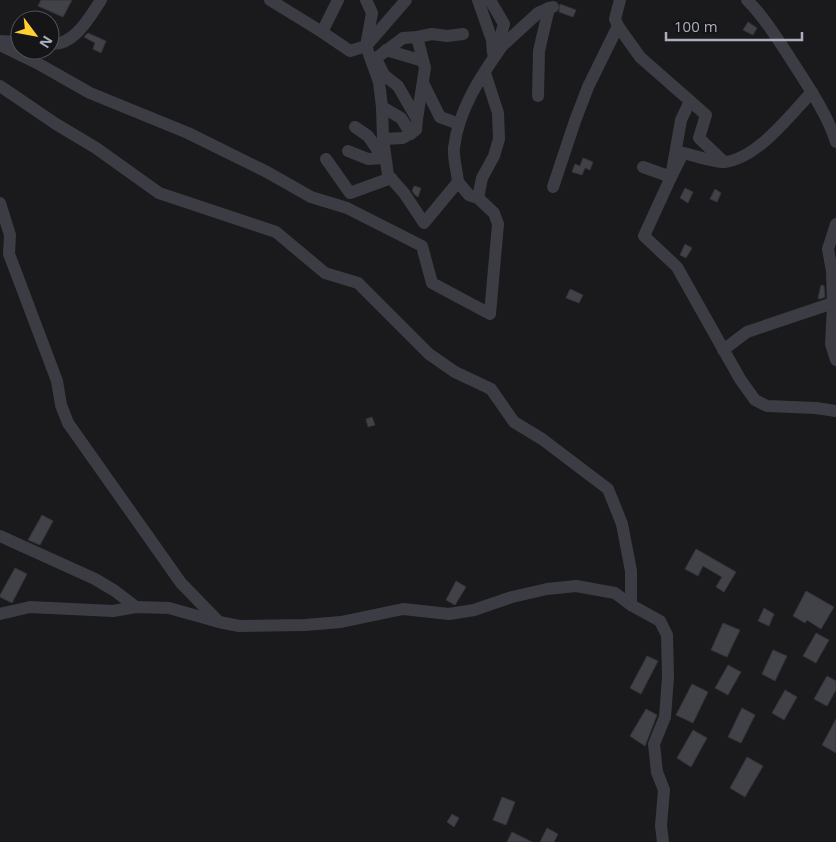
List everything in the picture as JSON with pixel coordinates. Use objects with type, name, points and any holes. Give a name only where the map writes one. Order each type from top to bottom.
[{"type":"street","points":[[60,43],[71,39],[101,0]]},
{"type":"street","points":[[270,0],[350,51],[366,46],[406,0]]},
{"type":"street","points":[[322,32],[338,0]]},
{"type":"street","points":[[366,0],[372,13],[366,46],[379,82],[384,161],[388,175],[424,223],[458,182]]},
{"type":"street","points":[[478,0],[497,43]]},
{"type":"street","points":[[0,45],[37,63],[90,93],[188,133],[267,172],[312,197],[347,208],[422,246],[432,283],[490,314],[498,224],[494,213],[478,198],[469,195],[458,182],[454,149],[460,124],[471,96],[494,58],[504,24],[490,0]]},
{"type":"street","points":[[620,0],[615,19],[618,26],[640,57],[706,115],[699,138],[724,162]]},
{"type":"street","points":[[746,0],[754,7],[776,37],[812,92],[835,137]]},
{"type":"street","points":[[497,43],[538,13],[551,8],[539,51],[538,96]]},
{"type":"street","points":[[553,187],[582,104],[618,26]]},
{"type":"street","points":[[375,58],[403,38],[432,34],[447,36],[463,34]]},
{"type":"street","points":[[383,139],[404,138],[416,130],[425,68],[417,37]]},
{"type":"street","points":[[366,46],[384,75],[398,86],[418,117]]},
{"type":"street","points":[[386,50],[423,61]]},
{"type":"street","points":[[478,198],[482,178],[494,156],[499,139],[498,113],[485,73]]},
{"type":"street","points":[[423,83],[440,117]]},
{"type":"street","points":[[0,86],[56,124],[96,148],[159,193],[276,232],[325,273],[358,283],[429,354],[455,372],[490,389],[514,422],[542,439],[608,489],[622,524],[631,571],[631,605]]},
{"type":"street","points":[[812,92],[764,141],[748,154],[724,162],[683,153],[644,236],[677,267],[723,350],[754,400],[767,406],[816,408],[836,411]]},
{"type":"street","points":[[671,178],[681,120],[690,101]]},
{"type":"street","points":[[382,107],[401,118],[411,134]]},
{"type":"street","points":[[418,117],[440,117],[460,124]]},
{"type":"street","points":[[355,127],[368,136],[384,161]]},
{"type":"street","points":[[348,151],[368,159],[384,161]]},
{"type":"street","points":[[326,159],[350,193],[390,178]]},
{"type":"street","points":[[643,167],[671,178]]},
{"type":"street","points":[[0,203],[10,235],[9,254],[13,268],[57,381],[61,405],[68,423],[181,583],[206,611],[219,622]]},
{"type":"street","points":[[836,226],[828,249],[832,271],[831,344],[836,360]]},
{"type":"street","points":[[0,246],[10,235]]},
{"type":"street","points":[[723,350],[747,332],[833,303]]},
{"type":"street","points":[[0,536],[95,579],[136,607]]},
{"type":"street","points":[[0,614],[30,607],[113,612],[136,607],[168,608],[239,626],[305,625],[341,622],[403,609],[449,614],[474,610],[512,597],[547,589],[576,586],[597,588],[615,593],[631,605],[660,621],[668,635],[666,717],[654,744],[657,772],[664,790],[661,826],[662,842]]},
{"type":"building","points":[[41,0],[72,0],[63,17],[60,16],[60,10],[47,10],[38,6]]},
{"type":"building","points":[[560,4],[576,10],[573,17],[559,12]]},
{"type":"building","points":[[748,22],[757,28],[753,35],[743,30]]},
{"type":"building","points":[[88,33],[106,41],[101,53],[93,49],[95,43],[84,37]]},
{"type":"building","points":[[583,158],[593,162],[590,170],[585,168],[582,175],[572,172],[575,164],[580,166]]},
{"type":"building","points":[[414,186],[421,188],[418,197],[412,191]]},
{"type":"building","points":[[685,188],[693,192],[688,203],[680,198]]},
{"type":"building","points":[[715,189],[721,193],[717,202],[710,199]]},
{"type":"building","points":[[685,244],[692,248],[686,258],[680,255]]},
{"type":"building","points":[[821,285],[824,286],[825,297],[820,299],[818,298]]},
{"type":"building","points":[[570,289],[583,295],[579,303],[566,298]]},
{"type":"building","points":[[372,417],[375,425],[368,427],[366,419]]},
{"type":"building","points":[[42,515],[53,521],[40,545],[28,540]]},
{"type":"building","points":[[696,549],[736,572],[724,592],[716,587],[722,577],[703,566],[698,576],[685,569]]},
{"type":"building","points":[[15,568],[27,574],[12,603],[0,597],[0,595]]},
{"type":"building","points":[[456,581],[466,587],[455,605],[446,600]]},
{"type":"building","points":[[806,591],[834,607],[821,629],[807,620],[805,623],[793,616]]},
{"type":"building","points":[[764,608],[774,614],[769,626],[758,621]]},
{"type":"building","points":[[723,623],[740,630],[727,657],[711,650]]},
{"type":"building","points":[[816,633],[829,640],[816,663],[803,656]]},
{"type":"building","points":[[773,650],[787,656],[775,681],[762,674]]},
{"type":"building","points":[[647,656],[658,661],[641,694],[630,688]]},
{"type":"building","points":[[728,665],[741,672],[728,695],[715,688]]},
{"type":"building","points":[[827,676],[836,681],[836,690],[827,706],[814,699]]},
{"type":"building","points":[[692,684],[708,692],[693,723],[676,715]]},
{"type":"building","points":[[785,690],[797,697],[784,720],[772,713]]},
{"type":"building","points":[[742,708],[755,715],[741,743],[728,737]]},
{"type":"building","points":[[646,709],[657,715],[645,746],[630,736]]},
{"type":"building","points":[[836,719],[836,753],[822,745]]},
{"type":"building","points":[[693,730],[707,738],[691,767],[677,758]]},
{"type":"building","points":[[747,757],[763,766],[745,797],[730,788]]},
{"type":"building","points":[[502,797],[515,802],[506,825],[493,820]]},
{"type":"building","points":[[452,814],[459,818],[454,827],[447,822]]},
{"type":"building","points":[[547,828],[558,834],[554,842],[540,842]]},
{"type":"building","points":[[512,832],[532,842],[507,842]]}]
